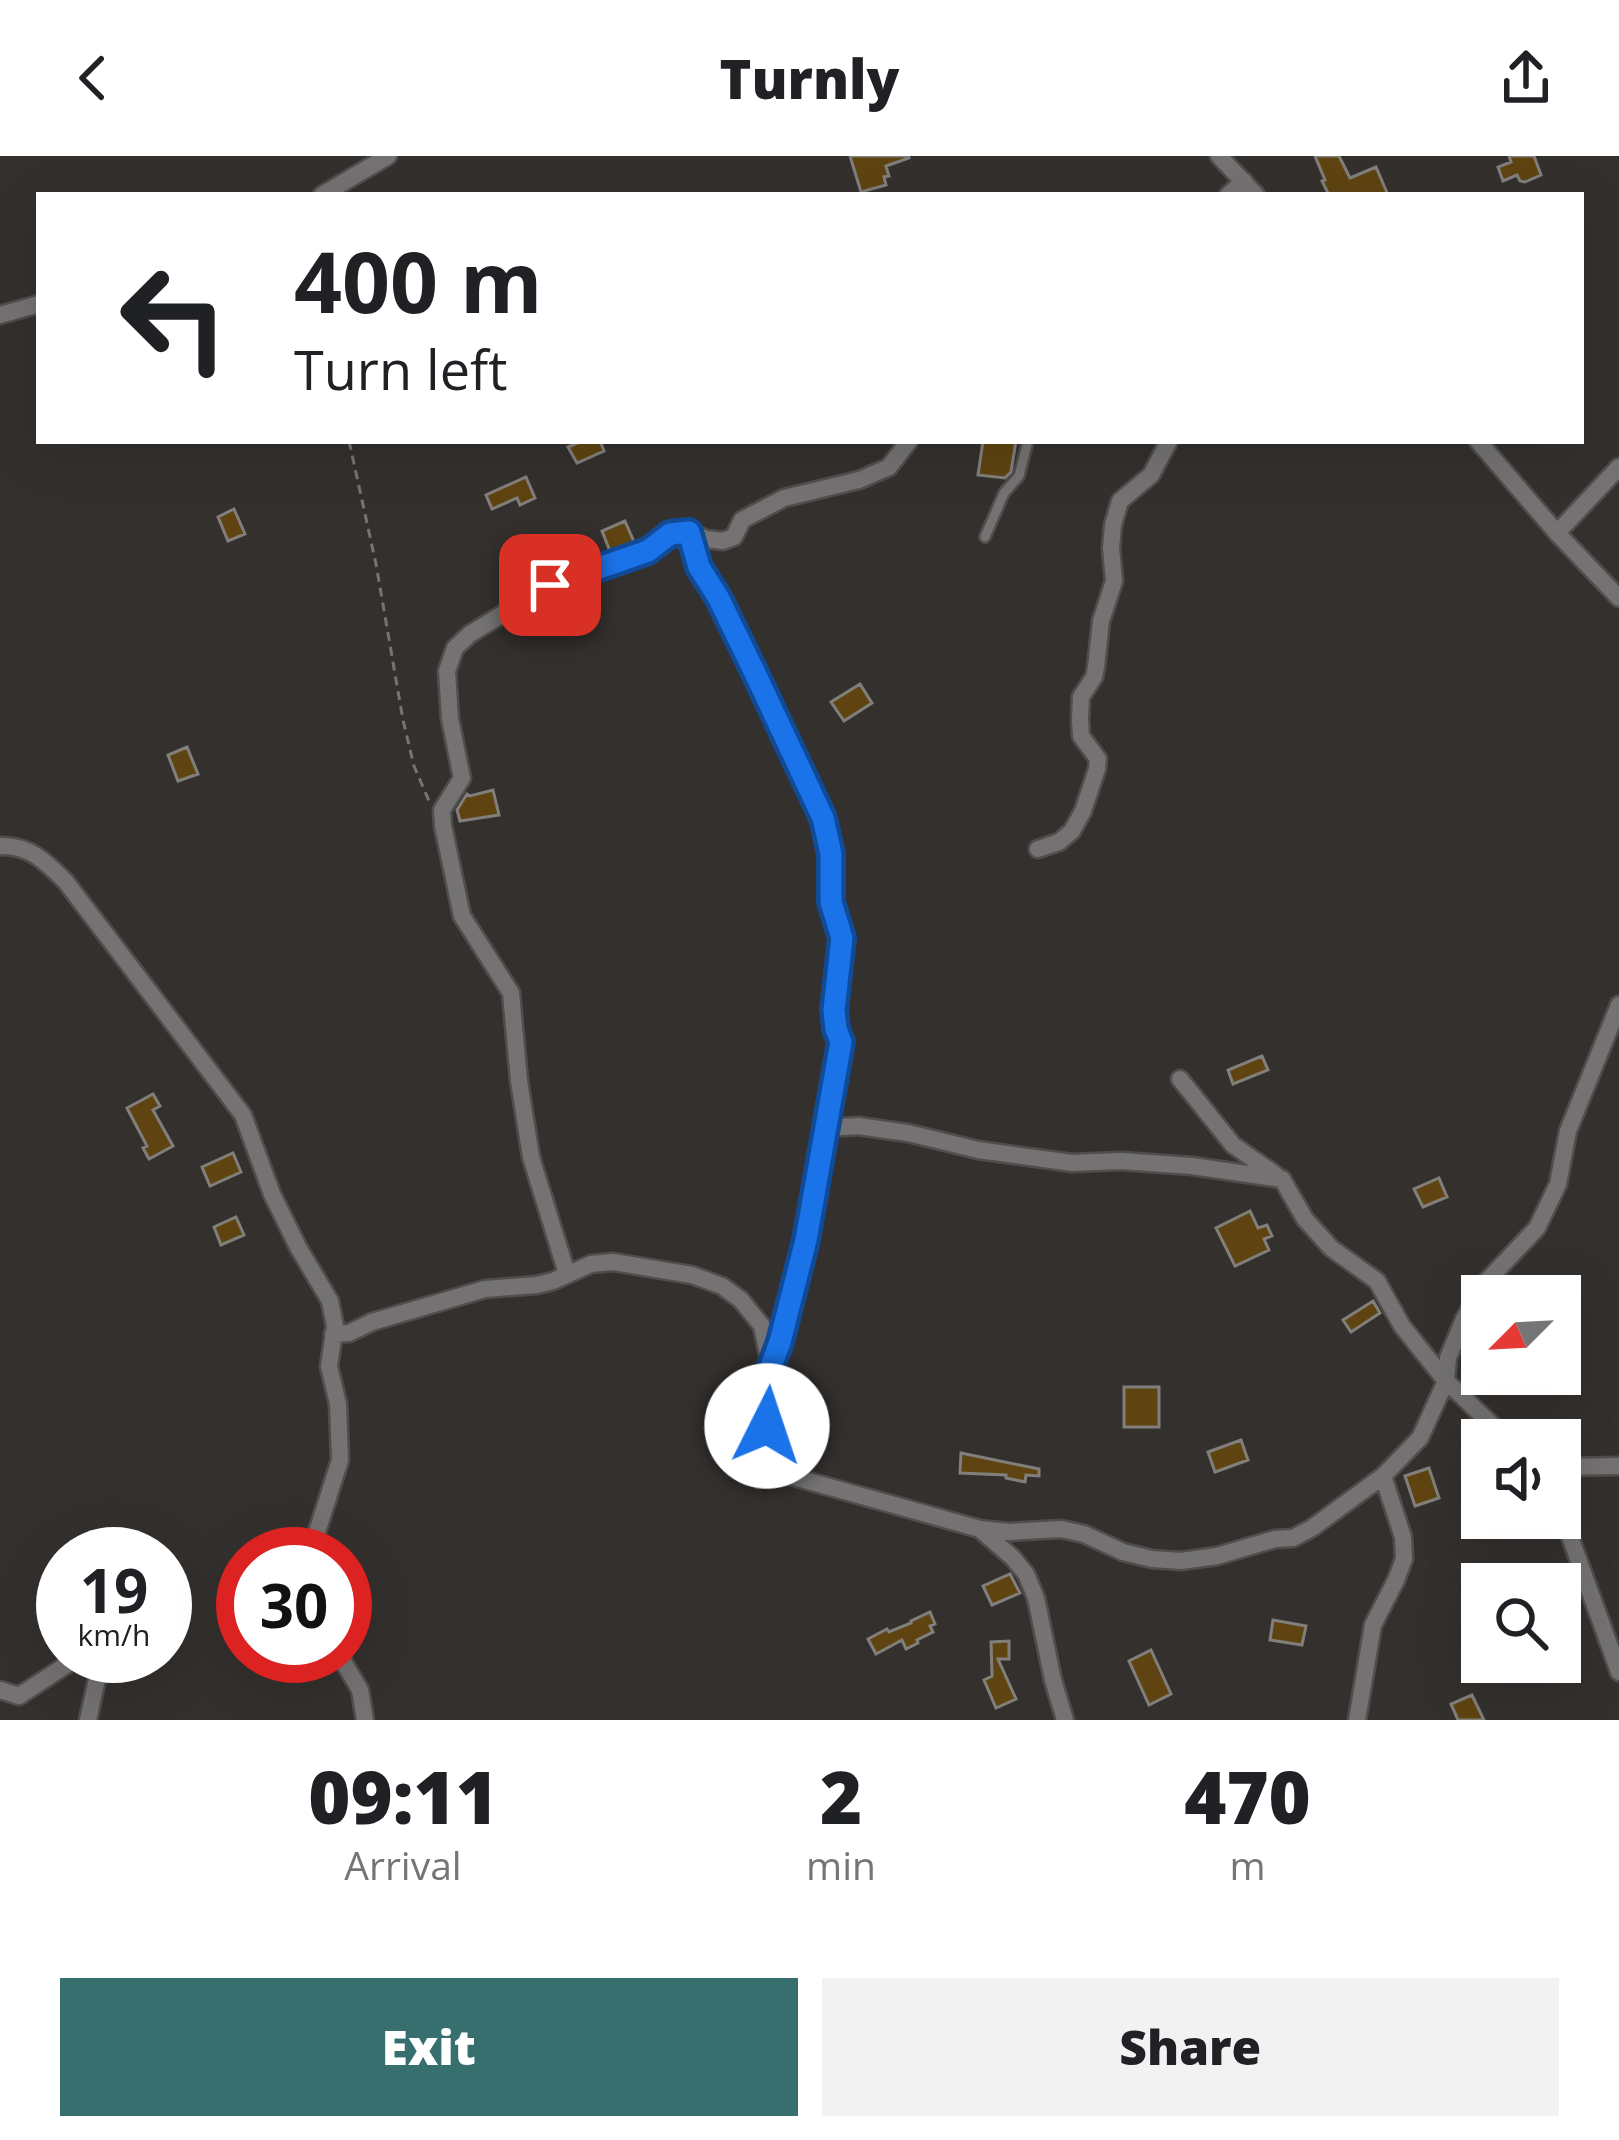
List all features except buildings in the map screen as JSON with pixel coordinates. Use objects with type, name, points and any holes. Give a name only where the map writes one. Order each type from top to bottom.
[{"type":"street","points":[[327,192],[388,156]]},
{"type":"street","points":[[1219,156],[1250,188]]},
{"type":"street","points":[[0,315],[36,305]]},
{"type":"street","points":[[567,1274],[530,1157],[512,993],[462,916],[443,826],[442,810],[462,778],[450,719],[448,671],[454,648],[550,585],[648,551],[670,534],[689,532],[723,541],[734,537],[742,520],[784,498],[859,480],[889,467],[907,444]]},
{"type":"street","points":[[1038,848],[1059,842],[1072,831],[1097,769],[1098,759],[1081,736],[1079,719],[1081,697],[1094,676],[1114,580],[1113,525],[1120,501],[1151,475],[1167,444]]},
{"type":"street","points":[[1481,444],[1619,598]]},
{"type":"street","points":[[1557,532],[1619,467]]},
{"type":"street","points":[[689,532],[699,567],[718,597],[823,818],[831,854],[831,902],[842,938],[834,1010],[841,1042],[806,1240],[770,1369]]},
{"type":"street","points":[[0,846],[38,854],[66,882],[243,1115],[272,1194],[329,1301],[334,1334],[329,1366],[338,1404],[340,1460],[319,1527]]},
{"type":"street","points":[[334,1334],[485,1289],[537,1285],[591,1264],[613,1262],[692,1275],[722,1286],[762,1326],[770,1369],[764,1456],[770,1468],[980,1529],[1061,1529],[1151,1559],[1216,1556],[1293,1538],[1383,1476],[1420,1438],[1446,1381],[1448,1358],[1475,1300],[1537,1228],[1558,1184],[1568,1131],[1619,1005]]},
{"type":"street","points":[[1180,1079],[1233,1145],[1282,1179],[1305,1219],[1331,1248],[1376,1281],[1402,1326],[1446,1381],[1486,1419]]},
{"type":"street","points":[[826,1127],[892,1130],[978,1150],[1072,1163],[1192,1166],[1282,1179]]},
{"type":"street","points":[[1581,1467],[1619,1466]]},
{"type":"street","points":[[1357,1720],[1373,1625],[1404,1558],[1403,1537],[1383,1476]]},
{"type":"street","points":[[980,1529],[1026,1574],[1065,1720]]},
{"type":"street","points":[[1571,1539],[1619,1672]]},
{"type":"street","points":[[0,1690],[19,1696],[39,1683]]},
{"type":"street","points":[[88,1720],[96,1683]]},
{"type":"street","points":[[356,1683],[365,1720]]},
{"type":"lane","points":[[985,537],[1004,493],[1019,476],[1027,444]]},
{"type":"path","points":[[350,444],[408,744],[419,779],[443,826]]},
{"type":"route","points":[[550,585],[648,551],[670,534],[689,532],[699,567],[718,597],[823,818],[831,854],[831,902],[842,938],[834,1010],[841,1042],[806,1240],[770,1369],[767,1426]]}]
